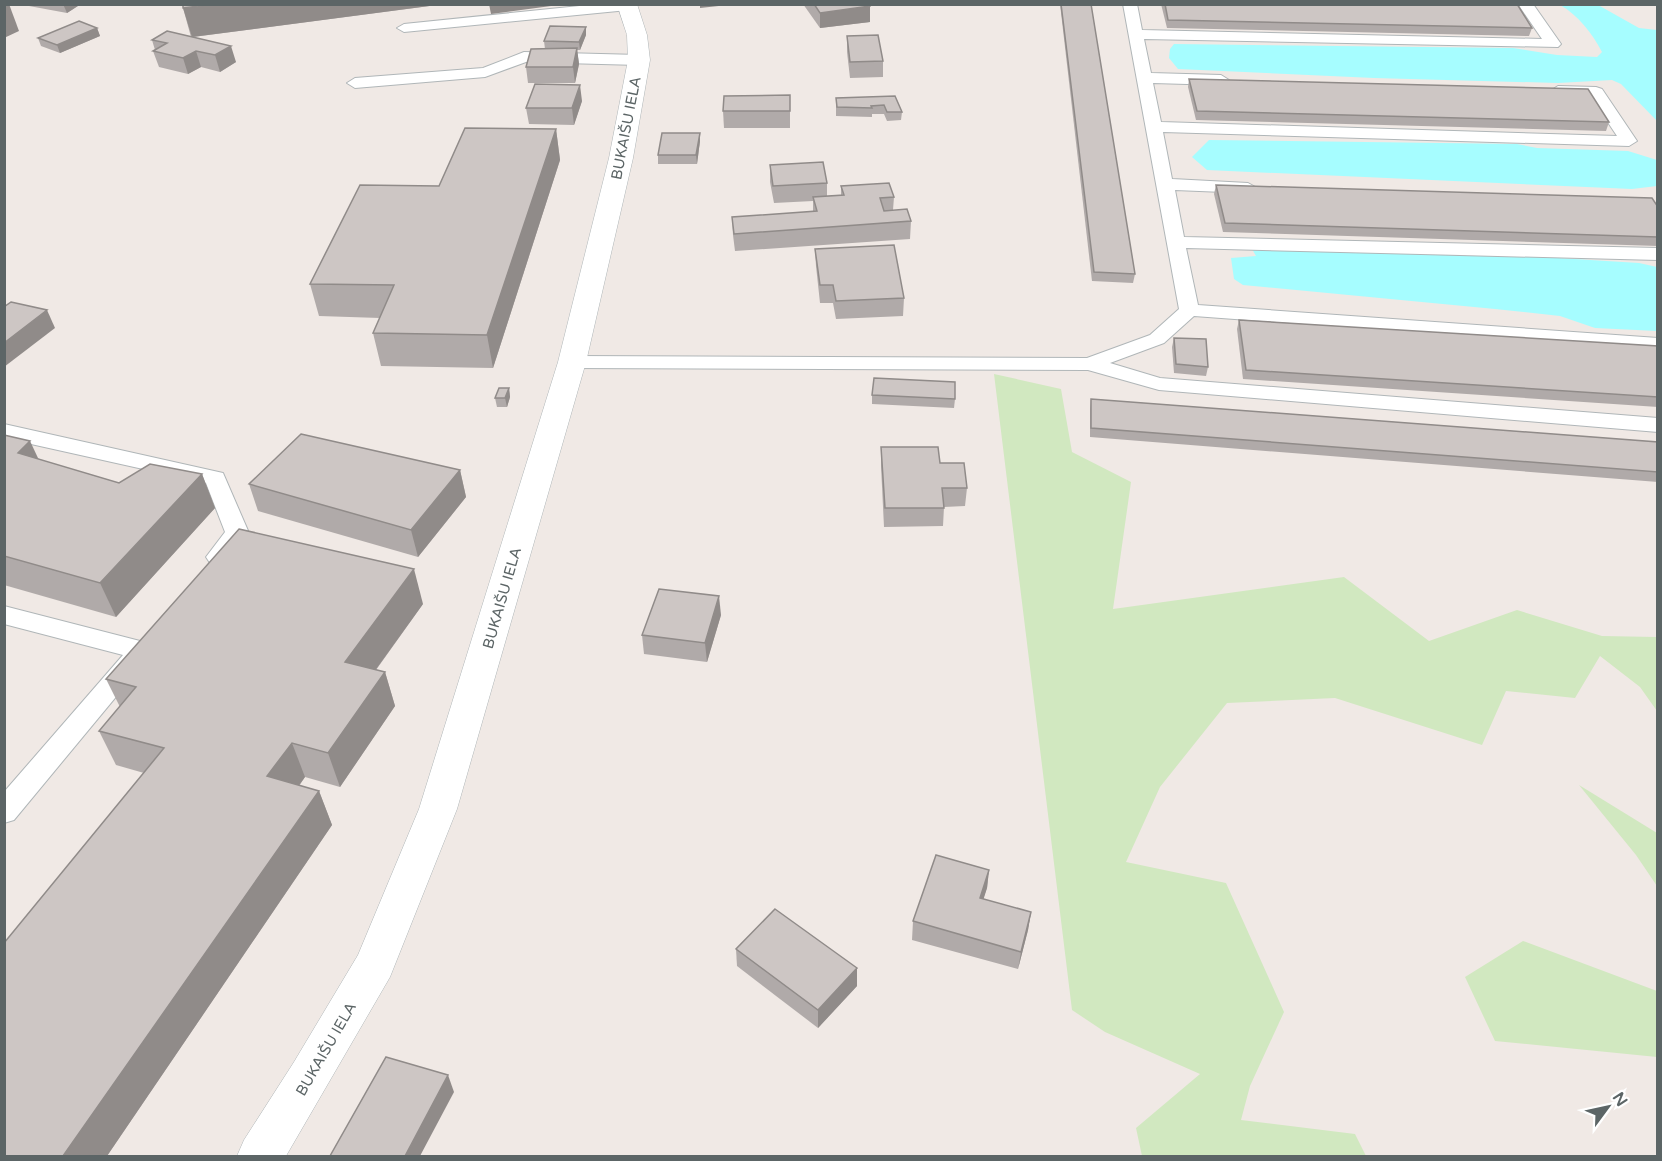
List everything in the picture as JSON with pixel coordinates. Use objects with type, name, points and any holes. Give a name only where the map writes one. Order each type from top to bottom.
[{"type":"street","name":"BUKAIŠU IELA","points":[[260,1156],[310,1077],[375,964],[438,808],[572,362],[621,158],[639,60],[637,35],[627,5]]},
{"type":"lane","points":[[1130,4],[1189,310]]},
{"type":"lane","points":[[1136,34],[1553,44],[1525,4]]},
{"type":"lane","points":[[404,28],[627,5]]},
{"type":"lane","points":[[355,83],[485,72],[524,57],[639,60]]},
{"type":"lane","points":[[1144,78],[1239,81]]},
{"type":"lane","points":[[1154,127],[1629,141],[1596,92],[1536,90]]},
{"type":"lane","points":[[1164,184],[1260,188]]},
{"type":"lane","points":[[1175,242],[1658,254]]},
{"type":"lane","points":[[1089,364],[1157,339],[1189,310],[1658,344]]},
{"type":"lane","points":[[572,362],[1089,364],[1159,384],[1658,425]]},
{"type":"lane","points":[[4,430],[215,478],[237,533],[200,578]]},
{"type":"lane","points":[[4,615],[147,641],[4,812]]},
{"type":"green space","points":[[994,374],[1061,389],[1072,452],[1131,482],[1113,609],[1344,577],[1429,641],[1517,610],[1602,636],[1657,637],[1657,711],[1640,687],[1600,656],[1575,698],[1506,691],[1482,745],[1335,698],[1227,703],[1160,787],[1126,862],[1226,883],[1284,1012],[1250,1086],[1241,1120],[1355,1134],[1366,1156],[1142,1156],[1136,1128],[1200,1074],[1105,1032],[1072,1010]]},
{"type":"green space","points":[[1579,785],[1657,833],[1657,886],[1636,855]]},
{"type":"green space","points":[[1523,941],[1657,991],[1657,1057],[1495,1041],[1465,977]]},
{"type":"water","points":[[1560,5],[1598,5],[1639,28],[1657,30],[1657,121],[1621,84],[1612,80],[1558,83],[1178,69],[1169,58],[1170,49],[1174,44],[1513,48],[1557,55],[1597,57],[1602,52],[1589,31],[1579,19]]},
{"type":"water","points":[[1209,140],[1517,144],[1537,148],[1628,151],[1657,160],[1657,186],[1632,189],[1207,170],[1192,157]]},
{"type":"water","points":[[1252,249],[1542,257],[1639,263],[1657,267],[1657,331],[1595,328],[1560,316],[1243,285],[1234,279],[1231,258],[1256,256]]},
{"type":"building","points":[[183,4],[214,4],[183,8]]},
{"type":"building","points":[[814,4],[869,4],[870,6],[820,13]]},
{"type":"building","points":[[1061,4],[1091,4],[1135,274],[1094,272]]},
{"type":"building","points":[[1165,4],[1517,4],[1532,28],[1168,20]]},
{"type":"building","points":[[79,21],[97,28],[57,45],[38,38]]},
{"type":"building","points":[[550,26],[586,27],[579,42],[544,41]]},
{"type":"building","points":[[167,31],[231,46],[215,55],[196,51],[183,58],[153,51],[167,43],[152,40]]},
{"type":"building","points":[[878,35],[883,61],[850,62],[847,36]]},
{"type":"building","points":[[577,48],[573,67],[526,67],[531,49]]},
{"type":"building","points":[[1189,79],[1588,89],[1609,122],[1197,111]]},
{"type":"building","points":[[535,84],[580,85],[572,108],[526,108]]},
{"type":"building","points":[[790,95],[790,111],[723,111],[724,96]]},
{"type":"building","points":[[895,96],[902,112],[887,112],[884,105],[871,106],[872,108],[837,107],[836,98]]},
{"type":"building","points":[[465,128],[556,129],[487,335],[373,333],[394,285],[310,284],[360,185],[439,186]]},
{"type":"building","points":[[662,133],[700,133],[696,155],[658,155]]},
{"type":"building","points":[[823,162],[827,183],[773,186],[770,165]]},
{"type":"building","points":[[889,183],[894,197],[880,198],[884,211],[907,209],[911,221],[734,234],[732,217],[817,211],[813,197],[844,195],[841,186]]},
{"type":"building","points":[[1216,185],[1652,198],[1658,207],[1658,237],[1225,223]]},
{"type":"building","points":[[894,245],[904,298],[836,301],[833,285],[820,285],[815,249]]},
{"type":"building","points":[[11,302],[47,310],[4,343],[4,307]]},
{"type":"building","points":[[1239,320],[1658,346],[1658,397],[1246,370]]},
{"type":"building","points":[[1174,338],[1206,339],[1208,367],[1176,364]]},
{"type":"building","points":[[874,378],[955,382],[955,399],[872,395]]},
{"type":"building","points":[[499,388],[509,388],[505,398],[495,398]]},
{"type":"building","points":[[1091,399],[1658,442],[1658,472],[1091,428]]},
{"type":"building","points":[[301,434],[460,470],[411,530],[249,484]]},
{"type":"building","points":[[4,435],[30,441],[18,453],[119,483],[150,464],[202,474],[100,583],[4,556]]},
{"type":"building","points":[[881,447],[938,447],[940,463],[964,463],[967,488],[942,488],[944,508],[885,508]]},
{"type":"building","points":[[239,529],[414,569],[345,662],[385,672],[328,753],[292,743],[267,776],[319,791],[63,1156],[4,1156],[4,943],[164,748],[99,731],[136,687],[106,679]]},
{"type":"building","points":[[659,589],[719,596],[705,643],[642,635]]},
{"type":"building","points":[[936,855],[989,870],[980,898],[1031,912],[1021,952],[913,921]]},
{"type":"building","points":[[775,909],[857,968],[818,1010],[736,949]]},
{"type":"building","points":[[386,1057],[448,1075],[405,1156],[330,1156]]}]
